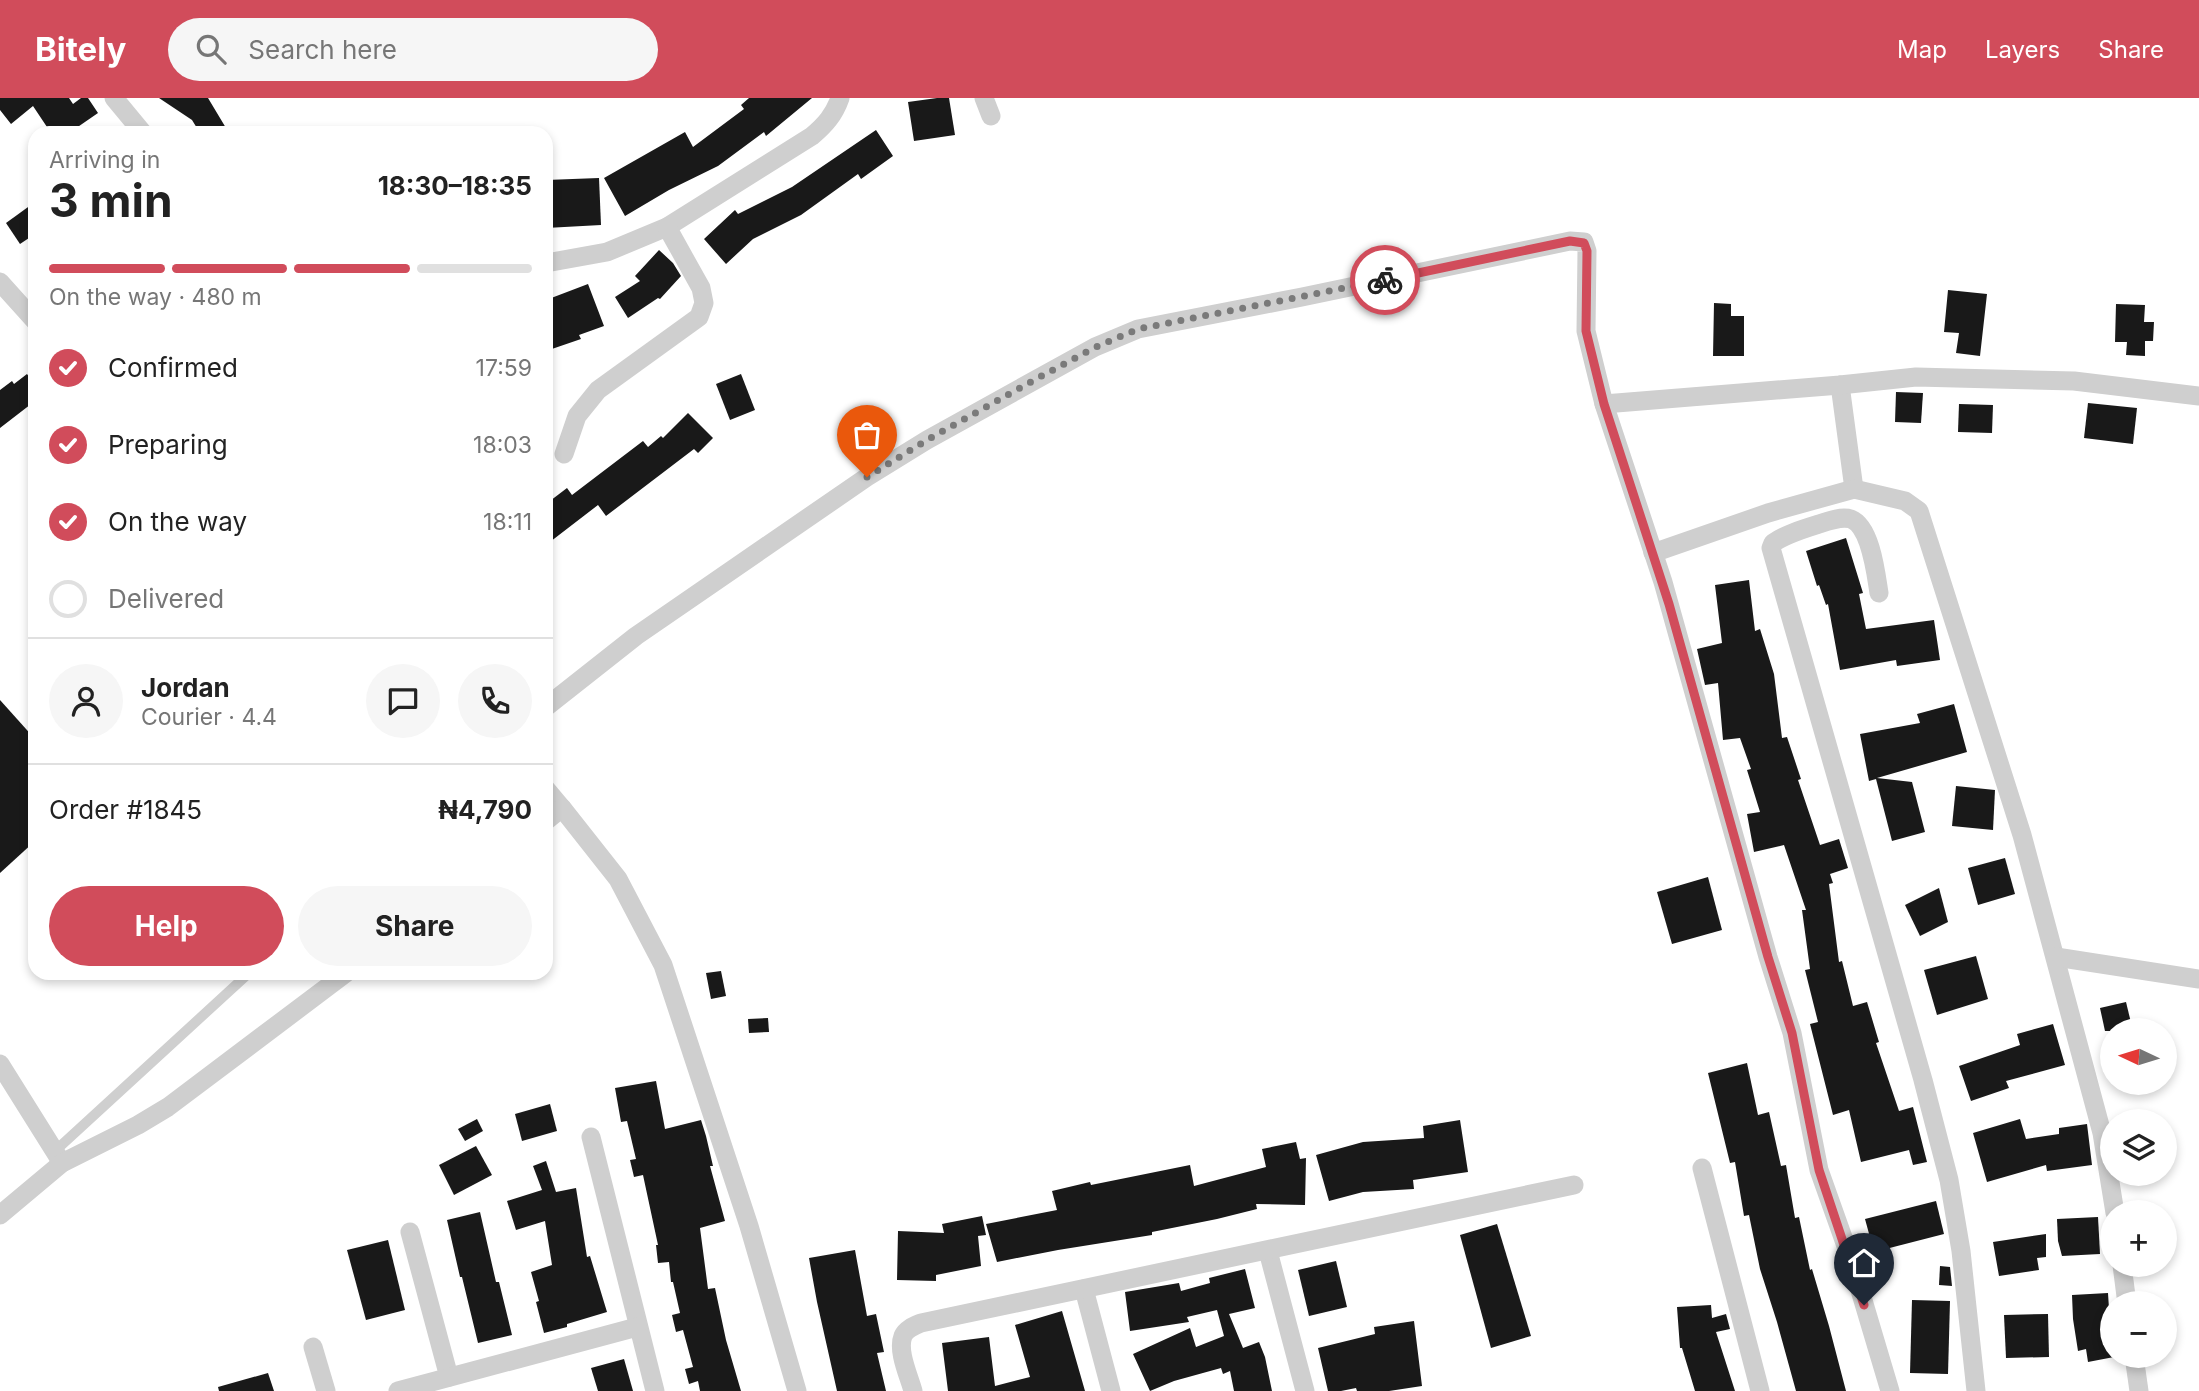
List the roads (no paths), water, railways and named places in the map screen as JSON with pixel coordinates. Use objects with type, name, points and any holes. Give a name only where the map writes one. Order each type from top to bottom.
[{"type":"street","points":[[114,98],[137,126]]},
{"type":"street","points":[[553,262],[607,252],[667,227],[812,136],[825,125],[836,110],[840,98]]},
{"type":"street","points":[[564,454],[577,416],[598,390],[699,317],[704,303],[701,288],[667,227]]},
{"type":"street","points":[[553,702],[636,636],[867,477],[927,440],[1096,347],[1138,329],[1570,241],[1584,243],[1587,251],[1586,331],[1604,404],[1653,553],[1695,694],[1768,957],[1790,1026],[1819,1170],[1851,1260],[1890,1391]]},
{"type":"street","points":[[0,282],[28,313]]},
{"type":"street","points":[[1604,404],[1916,377],[2074,380],[2199,396]]},
{"type":"street","points":[[1840,385],[1854,489]]},
{"type":"street","points":[[1653,553],[1768,513],[1854,489],[1905,501],[1919,511],[2018,822],[2056,957],[2102,1133],[2113,1200]]},
{"type":"street","points":[[1879,593],[1872,547],[1851,519],[1837,519],[1805,528],[1773,543],[1772,548],[1949,1180],[1961,1251],[1976,1391]]},
{"type":"street","points":[[553,797],[618,879],[663,965],[749,1226],[797,1391]]},
{"type":"street","points":[[553,815],[562,808]]},
{"type":"street","points":[[2056,957],[2199,979]]},
{"type":"street","points":[[0,1215],[58,1157],[138,1125],[168,1107],[337,980]]},
{"type":"street","points":[[0,1063],[58,1157]]},
{"type":"street","points":[[591,1137],[654,1391]]},
{"type":"street","points":[[1702,1168],[1760,1391]]},
{"type":"street","points":[[913,1391],[902,1350],[902,1338],[908,1329],[921,1323],[1574,1185]]},
{"type":"street","points":[[410,1232],[449,1377]]},
{"type":"street","points":[[1268,1251],[1305,1391]]},
{"type":"street","points":[[1084,1289],[1111,1391]]},
{"type":"street","points":[[398,1391],[637,1327]]},
{"type":"street","points":[[313,1347],[326,1391]]},
{"type":"street","points":[[2136,1368],[2139,1391]]},
{"type":"lane","points":[[58,1157],[242,980]]}]
